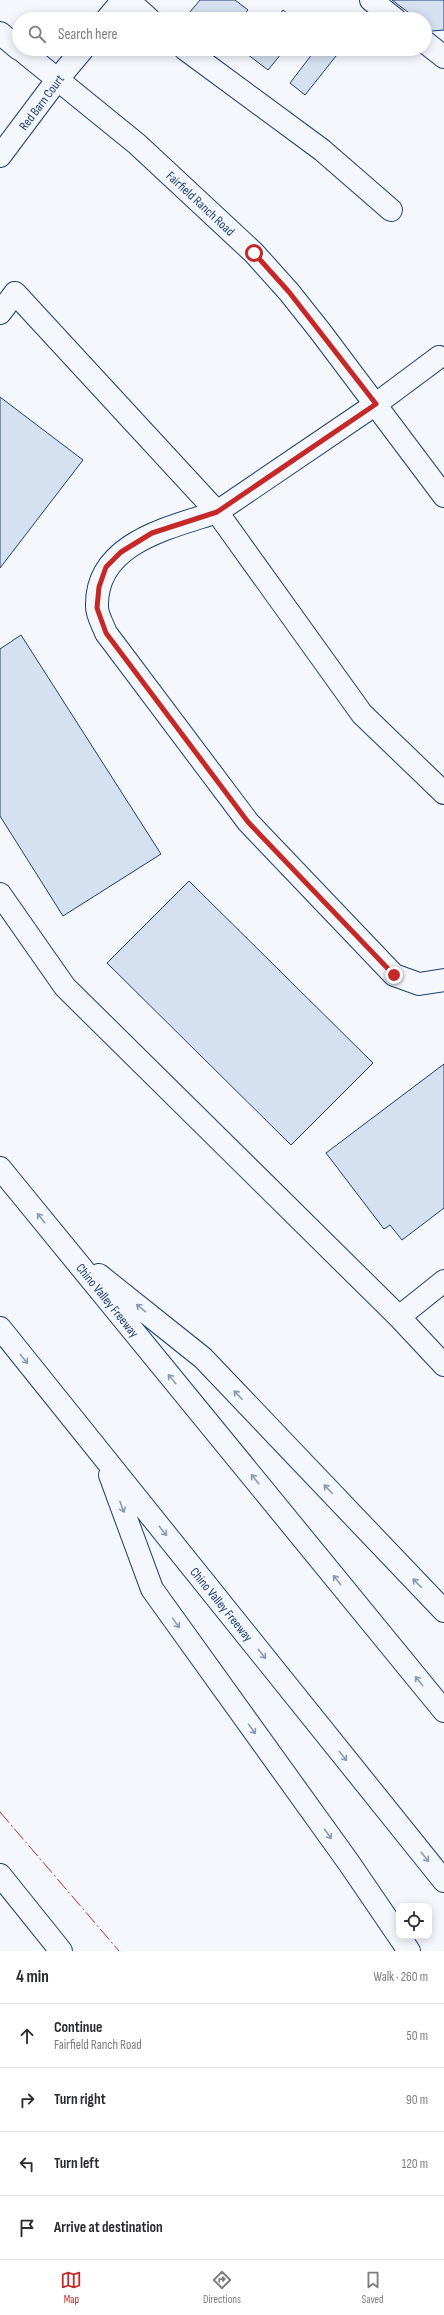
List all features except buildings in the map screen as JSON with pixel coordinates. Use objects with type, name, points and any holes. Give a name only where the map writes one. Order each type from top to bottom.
[{"type":"main road","points":[[113,12],[123,0]]},
{"type":"main road","points":[[128,0],[141,12]]},
{"type":"main road","points":[[371,0],[386,12]]},
{"type":"main road","name":"Fairfield Ranch Road","points":[[0,33],[12,43]]},
{"type":"main road","points":[[432,48],[444,57]]},
{"type":"main road","name":"Fairfield Ranch Road","points":[[28,56],[137,144],[254,253],[289,292],[376,404],[444,496]]},
{"type":"main road","name":"Red Barn Court","points":[[0,156],[57,80],[77,56]]},
{"type":"main road","points":[[194,56],[322,150],[391,210]]},
{"type":"main road","points":[[0,313],[16,293],[217,512],[362,714],[444,793]]},
{"type":"main road","points":[[439,357],[376,404],[217,512],[152,533],[121,552],[106,567],[99,587],[97,608],[106,633],[248,822],[394,975],[418,984],[444,980]]},
{"type":"main road","points":[[0,894],[65,987],[398,1317],[444,1365]]},
{"type":"main road","name":"Chino Valley Freeway","points":[[0,1168],[444,1711]]},
{"type":"main road","points":[[65,1248],[203,1358],[444,1611]]},
{"type":"main road","points":[[398,1317],[444,1281]]},
{"type":"main road","name":"Chino Valley Freeway","points":[[0,1328],[444,1881]]},
{"type":"main road","points":[[103,1457],[152,1589],[349,1863],[409,1951]]},
{"type":"main road","points":[[0,1875],[61,1951]]},
{"type":"power","points":[[0,1812],[119,1951]]},
{"type":"route","points":[[254,253],[289,292],[376,404],[217,512],[152,533],[121,552],[106,567],[99,587],[97,608],[106,633],[248,822],[394,975]]}]
